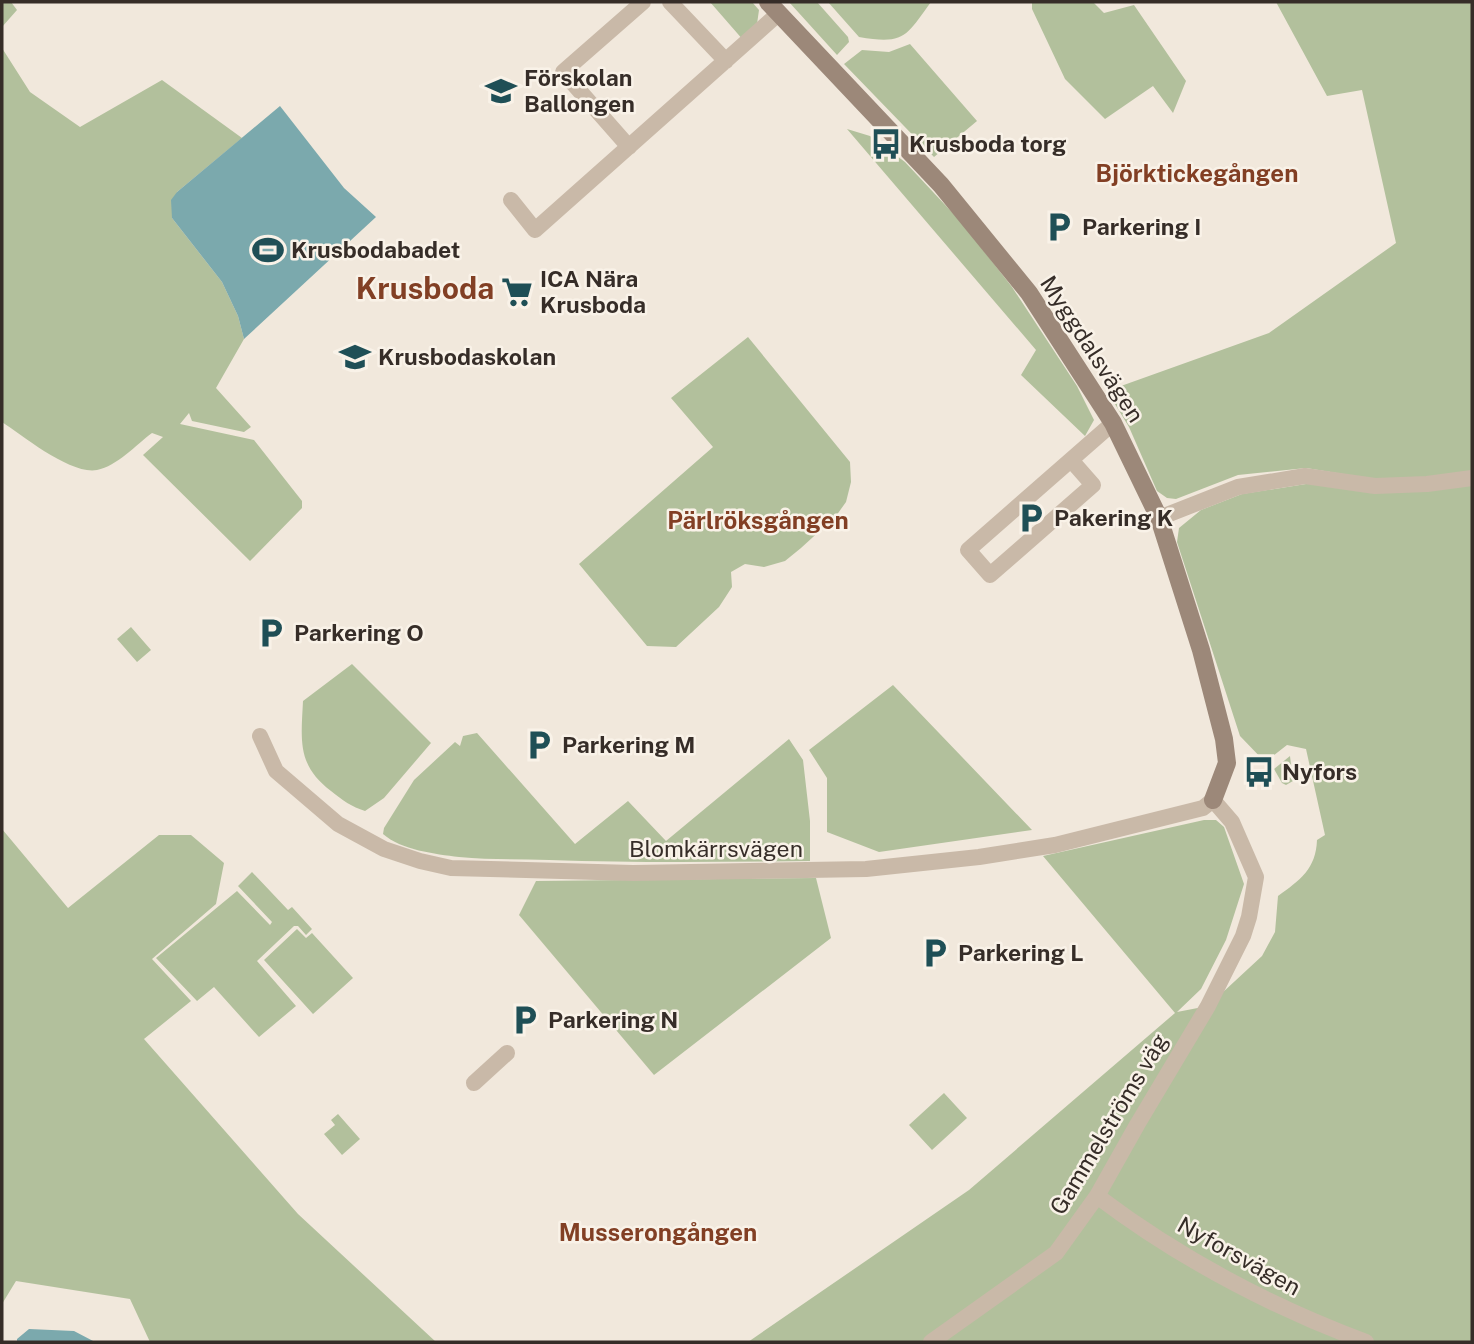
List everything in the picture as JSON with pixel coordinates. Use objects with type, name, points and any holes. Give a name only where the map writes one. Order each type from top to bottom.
[{"type":"street","points":[[629,147],[563,72],[643,2]]},
{"type":"street","points":[[670,2],[726,61]]},
{"type":"street","points":[[511,201],[534,230],[726,61],[773,8]]},
{"type":"street","name":"Myggdalsvägen","points":[[773,8],[941,185],[1029,293],[1113,423],[1159,518],[1201,650],[1224,739],[1227,763],[1213,800]]},
{"type":"street","points":[[1071,460],[1093,485],[990,575],[968,550],[1113,423]]},
{"type":"street","points":[[1159,518],[1238,487],[1305,476],[1375,486],[1427,484],[1472,478]]},
{"type":"street","name":"Blomkärrsvägen","points":[[260,736],[276,771],[338,824],[384,849],[420,861],[462,869],[633,873],[866,869],[979,857],[1055,845],[1193,811],[1203,808],[1213,800]]},
{"type":"street","name":"Gammelströms väg","points":[[931,1342],[1056,1254],[1097,1196],[1208,1006],[1243,936],[1256,877],[1231,822],[1213,800]]},
{"type":"street","points":[[474,1083],[507,1053]]},
{"type":"street","name":"Nyforsvägen","points":[[1097,1196],[1125,1217],[1220,1276],[1271,1303],[1366,1342]]},
{"type":"green space","points":[[2,2],[11,2],[17,10],[2,27]]},
{"type":"green space","points":[[710,2],[752,2],[759,10],[757,24],[744,41]]},
{"type":"green space","points":[[789,2],[817,2],[848,37],[849,42],[837,55]]},
{"type":"green space","points":[[828,2],[931,2],[909,30],[903,35],[886,40],[859,37]]},
{"type":"green space","points":[[1032,2],[1093,2],[1104,13],[1134,5],[1186,81],[1173,113],[1153,86],[1105,119],[1065,79],[1032,9]]},
{"type":"green space","points":[[1276,2],[1472,2],[1472,1342],[748,1342],[969,1190],[1175,1013],[1043,856],[1204,820],[1216,820],[1224,827],[1244,884],[1226,940],[1201,989],[1177,1012],[1208,1006],[1262,956],[1275,932],[1278,896],[1305,873],[1314,859],[1317,840],[1325,835],[1306,749],[1287,745],[1265,762],[1240,736],[1177,542],[1179,528],[1201,510],[1242,494],[1306,484],[1386,481],[1306,468],[1238,475],[1176,499],[1167,498],[1157,491],[1129,427],[1107,391],[1269,333],[1396,243],[1362,90],[1327,96]]},
{"type":"green space","points":[[910,44],[977,121],[934,157],[844,64],[862,50],[889,52]]},
{"type":"green space","points":[[2,48],[30,92],[80,127],[162,80],[242,138],[177,192],[172,218],[222,282],[238,316],[244,339],[216,388],[251,427],[244,432],[192,421],[189,413],[180,424],[254,440],[302,501],[302,508],[250,561],[143,455],[163,437],[152,433],[112,464],[97,470],[86,470],[61,461],[2,422]]},
{"type":"green space","points":[[847,129],[870,136],[905,162],[962,223],[1012,287],[1077,386],[1094,420],[1085,436],[1021,375],[1036,350]]},
{"type":"green space","points":[[748,337],[850,462],[851,482],[846,502],[836,516],[785,561],[764,567],[745,564],[731,572],[732,587],[719,607],[676,647],[647,646],[579,564],[713,447],[671,398]]},
{"type":"green space","points":[[131,627],[151,650],[137,662],[117,639]]},
{"type":"green space","points":[[352,664],[431,743],[384,798],[365,811],[343,800],[312,772],[302,740],[303,701]]},
{"type":"green space","points":[[893,685],[1032,830],[879,852],[827,832],[827,778],[809,750]]},
{"type":"green space","points":[[477,733],[575,844],[628,801],[666,841],[789,739],[803,760],[810,821],[810,861],[647,862],[470,858],[419,850],[399,844],[383,834],[384,828],[414,780],[455,742],[460,746],[463,736]]},
{"type":"green space","points":[[1290,756],[1293,781],[1286,785],[1274,769]]},
{"type":"green space","points":[[2,829],[68,908],[159,835],[191,835],[224,863],[216,904],[152,959],[191,1001],[144,1039],[298,1214],[436,1342],[150,1342],[130,1299],[16,1281],[2,1304]]},
{"type":"green space","points":[[252,872],[288,910],[292,907],[312,929],[306,935],[298,926],[294,926],[257,961],[296,1006],[259,1037],[214,987],[197,1001],[156,958],[237,891],[270,925],[272,922],[238,886]]},
{"type":"green space","points":[[816,878],[831,938],[654,1075],[519,915],[536,881]]},
{"type":"green space","points":[[297,929],[306,938],[312,933],[353,978],[313,1014],[264,960]]},
{"type":"green space","points":[[944,1093],[967,1118],[932,1150],[909,1125]]},
{"type":"green space","points":[[338,1114],[360,1139],[342,1155],[324,1134],[335,1125],[331,1120]]},
{"type":"water","name":"Krusbodabadet","points":[[280,106],[344,188],[376,217],[244,339],[238,316],[222,282],[172,218],[171,200],[177,192]]},
{"type":"water","points":[[29,1329],[74,1331],[95,1342],[17,1342]]},
{"type":"place","name":"Förskolan Ballongen","points":[[501,91]]},
{"type":"place","name":"Krusboda torg","points":[[886,144]]},
{"type":"place","name":"Parkering I","points":[[1059,227]]},
{"type":"place","name":"Krusbodabadet","points":[[268,250]]},
{"type":"place","name":"ICA Nära Krusboda","points":[[517,292]]},
{"type":"place","name":"Krusbodaskolan","points":[[355,357]]},
{"type":"place","name":"Pakering K","points":[[1031,518]]},
{"type":"place","name":"Parkering O","points":[[271,633]]},
{"type":"place","name":"Parkering M","points":[[539,745]]},
{"type":"place","name":"Nyfors","points":[[1259,772]]},
{"type":"place","name":"Parkering L","points":[[935,953]]},
{"type":"place","name":"Parkering N","points":[[525,1020]]},
{"type":"district","name":"Björktickegången","points":[[1197,174]]},
{"type":"district","name":"Krusboda","points":[[425,289]]},
{"type":"district","name":"Pärlröksgången","points":[[758,521]]},
{"type":"district","name":"Musserongången","points":[[658,1233]]}]
